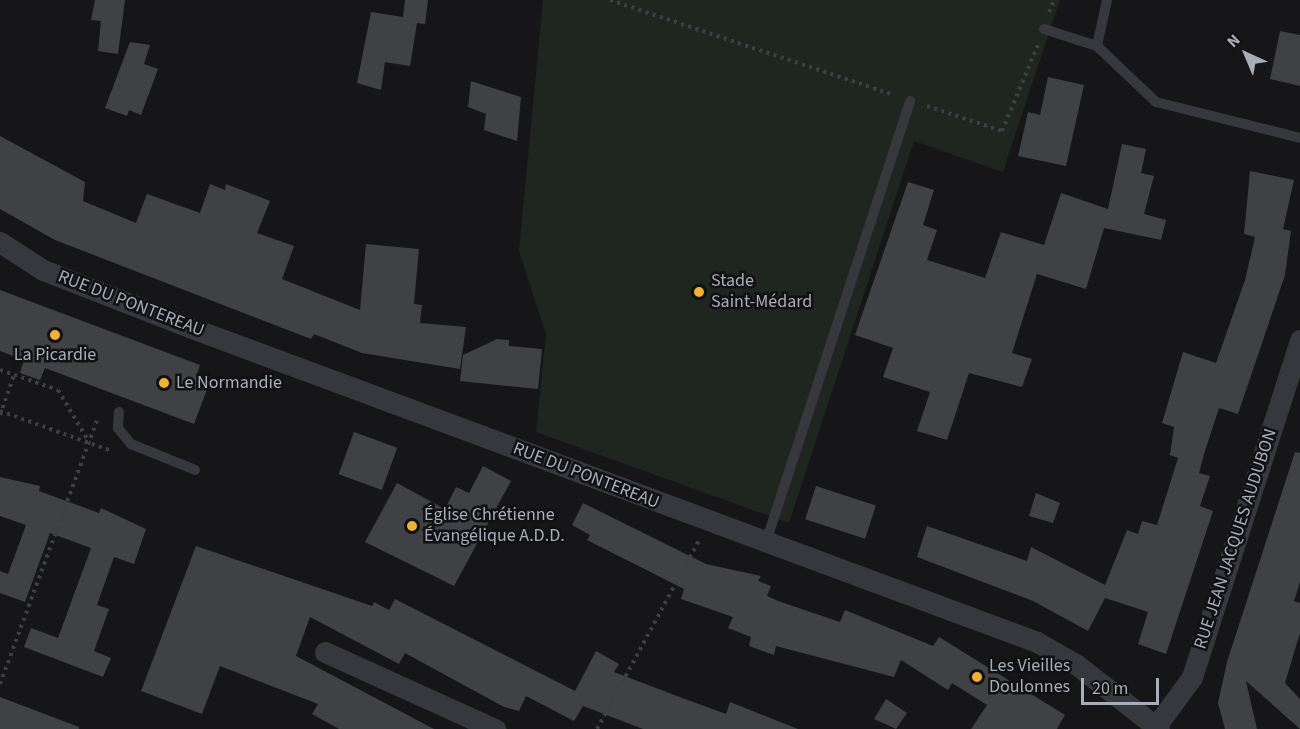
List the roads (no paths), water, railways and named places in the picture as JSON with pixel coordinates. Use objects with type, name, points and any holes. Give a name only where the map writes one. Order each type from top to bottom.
[{"type":"street","name":"RUE DU PONTEREAU","points":[[0,242],[43,270],[708,522],[1037,642],[1077,665],[1157,728]]},
{"type":"street","name":"RUE JEAN JACQUES AUDUBON","points":[[1157,728],[1192,677],[1300,340]]},
{"type":"street","points":[[325,652],[495,729]]},
{"type":"lane","points":[[1097,46],[1107,0]]},
{"type":"lane","points":[[1044,29],[1097,46],[1156,102],[1300,138]]},
{"type":"lane","points":[[766,542],[910,101]]},
{"type":"lane","points":[[119,412],[117,428],[131,444],[195,470]]},
{"type":"place","name":"Stade Saint-Médard","points":[[699,292]]},
{"type":"place","name":"La Picardie","points":[[55,335]]},
{"type":"place","name":"Le Normandie","points":[[164,383]]},
{"type":"place","name":"Église Chrétienne Évangélique A.D.D.","points":[[412,526]]},
{"type":"place","name":"Les Vieilles Doulonnes","points":[[977,677]]}]
